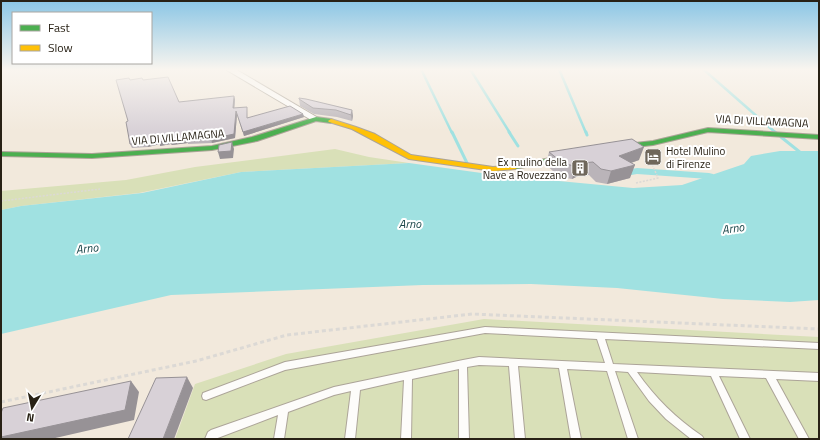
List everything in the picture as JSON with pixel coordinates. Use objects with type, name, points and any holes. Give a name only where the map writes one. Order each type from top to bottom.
[{"type":"street","points":[[264,90],[316,119]]},
{"type":"street","name":"VIA DI VILLAMAGNA","points":[[1,154],[92,156],[212,148],[254,139],[316,119],[336,122],[366,133],[409,157],[474,168],[510,168],[582,153]]},
{"type":"street","name":"VIA DI VILLAMAGNA","points":[[611,148],[653,143],[708,130],[819,137]]},
{"type":"lane","points":[[206,396],[285,366],[486,330],[819,346]]},
{"type":"lane","points":[[600,336],[633,439]]},
{"type":"lane","points":[[210,439],[211,435],[334,391],[480,361],[819,378]]},
{"type":"lane","points":[[513,362],[520,439]]},
{"type":"lane","points":[[463,364],[464,439]]},
{"type":"lane","points":[[562,365],[576,439]]},
{"type":"lane","points":[[630,368],[644,391],[662,410],[683,429],[699,439]]},
{"type":"lane","points":[[713,372],[745,439]]},
{"type":"lane","points":[[769,375],[804,439]]},
{"type":"lane","points":[[406,439],[408,376]]},
{"type":"lane","points":[[350,439],[356,387]]},
{"type":"lane","points":[[279,439],[284,409]]},
{"type":"path","points":[[636,183],[655,180],[658,178],[652,164],[653,161]]},
{"type":"path","points":[[1,201],[100,189]]},
{"type":"green space","points":[[335,149],[369,157],[409,163],[241,172],[139,193],[21,206],[1,210],[1,191],[126,180],[195,167]]},
{"type":"green space","points":[[484,319],[819,337],[819,439],[175,439],[195,384],[286,354]]},
{"type":"water","name":"Arno","points":[[780,151],[819,151],[819,300],[790,302],[723,299],[617,288],[531,284],[423,285],[171,295],[1,334],[1,210],[21,206],[142,193],[241,172],[409,163],[496,175],[507,179],[527,178],[633,188],[682,185],[744,164],[751,156]]},
{"type":"building","points":[[119,90],[174,90],[179,102],[234,96],[233,108],[247,107],[247,118],[290,106],[303,114],[243,132],[236,111],[234,134],[211,139],[186,139],[170,142],[170,140],[159,142],[158,140],[147,143],[130,144],[126,122],[128,121]]},
{"type":"building","points":[[299,98],[352,110],[351,115],[336,110],[313,108]]},
{"type":"building","points":[[632,139],[644,147],[619,156],[635,165],[611,171],[601,169],[593,162],[582,163],[576,166],[564,164],[549,152]]},
{"type":"building","points":[[232,142],[231,151],[218,152],[219,145]]},
{"type":"building","points":[[187,377],[163,439],[128,439],[156,378]]},
{"type":"building","points":[[131,381],[125,410],[1,437],[1,413],[3,408]]},
{"type":"waterway","points":[[431,90],[452,133]]},
{"type":"waterway","points":[[483,90],[510,133]]},
{"type":"waterway","points":[[568,90],[586,133]]},
{"type":"waterway","points":[[726,90],[776,133],[775,132]]},
{"type":"waterway","points":[[452,132],[467,163]]},
{"type":"waterway","points":[[509,132],[518,146]]},
{"type":"waterway","points":[[781,137],[801,153]]},
{"type":"waterway","points":[[620,174],[637,171],[709,176]]},
{"type":"traffic: fast","points":[[1,154],[92,156],[212,148],[254,139],[316,119],[331,121]]},
{"type":"traffic: fast","points":[[617,147],[653,143],[708,130],[819,137]]},
{"type":"traffic: fast","points":[[515,167],[570,156]]},
{"type":"traffic: slow","points":[[331,121],[354,128],[372,136],[409,157],[493,169],[515,167]]},
{"type":"place","name":"Hotel Mulino di Firenze","points":[[653,157]]},
{"type":"place","name":"Ex mulino della Nave a Rovezzano","points":[[580,168]]}]
